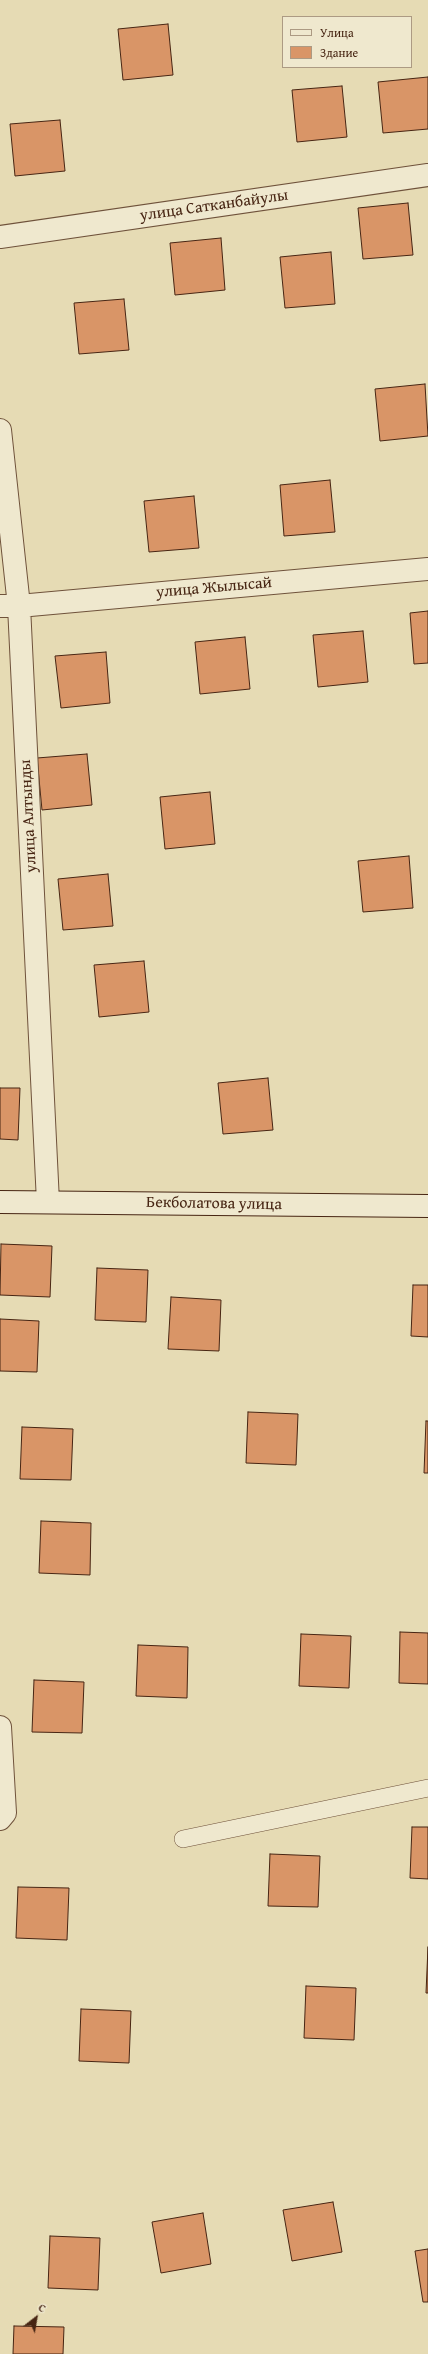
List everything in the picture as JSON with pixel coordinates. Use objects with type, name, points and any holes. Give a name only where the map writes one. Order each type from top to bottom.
[{"type":"street","name":"улица Сатканбайулы","points":[[0,237],[428,175]]},
{"type":"street","name":"улица Алтынды","points":[[0,430],[48,1202]]},
{"type":"street","name":"улица Жылысай","points":[[10,606],[428,569]]},
{"type":"street","name":"Бекболатова улица","points":[[0,1202],[428,1206]]},
{"type":"street","points":[[0,1727],[5,1813],[0,1819]]},
{"type":"lane","points":[[183,1840],[428,1788]]},
{"type":"building","points":[[168,24],[173,75],[123,80],[118,29]]},
{"type":"building","points":[[428,77],[428,129],[383,133],[378,82]]},
{"type":"building","points":[[342,86],[347,137],[297,142],[292,90]]},
{"type":"building","points":[[60,120],[65,171],[15,176],[10,124]]},
{"type":"building","points":[[408,203],[413,255],[363,259],[358,208]]},
{"type":"building","points":[[221,238],[225,290],[175,295],[170,243]]},
{"type":"building","points":[[331,252],[335,304],[285,308],[280,257]]},
{"type":"building","points":[[124,299],[129,350],[79,354],[74,303]]},
{"type":"building","points":[[425,384],[428,436],[380,441],[375,389]]},
{"type":"building","points":[[330,480],[335,532],[284,536],[280,485]]},
{"type":"building","points":[[194,496],[199,548],[149,552],[144,501]]},
{"type":"building","points":[[428,611],[428,663],[414,664],[410,613]]},
{"type":"building","points":[[363,631],[368,682],[318,687],[313,635]]},
{"type":"building","points":[[245,637],[250,689],[200,694],[195,642]]},
{"type":"building","points":[[106,652],[110,703],[61,708],[55,656]]},
{"type":"building","points":[[87,754],[92,805],[42,810],[37,758]]},
{"type":"building","points":[[210,792],[215,844],[165,849],[160,797]]},
{"type":"building","points":[[409,856],[413,908],[363,912],[358,861]]},
{"type":"building","points":[[108,874],[113,926],[63,930],[58,879]]},
{"type":"building","points":[[144,961],[149,1012],[99,1017],[94,965]]},
{"type":"building","points":[[268,1078],[273,1130],[223,1134],[218,1083]]},
{"type":"building","points":[[0,1088],[20,1088],[18,1140],[0,1139]]},
{"type":"building","points":[[1,1244],[52,1246],[50,1297],[0,1295]]},
{"type":"building","points":[[97,1268],[148,1270],[146,1322],[95,1320]]},
{"type":"building","points":[[413,1285],[428,1285],[428,1337],[411,1336]]},
{"type":"building","points":[[171,1297],[221,1300],[219,1351],[168,1349]]},
{"type":"building","points":[[0,1319],[39,1321],[37,1372],[0,1371]]},
{"type":"building","points":[[248,1412],[298,1414],[296,1465],[246,1463]]},
{"type":"building","points":[[426,1421],[428,1421],[428,1473],[424,1473]]},
{"type":"building","points":[[22,1427],[73,1429],[71,1480],[20,1479]]},
{"type":"building","points":[[41,1521],[91,1523],[90,1575],[39,1573]]},
{"type":"building","points":[[400,1632],[428,1633],[428,1684],[399,1683]]},
{"type":"building","points":[[301,1634],[351,1636],[349,1688],[299,1686]]},
{"type":"building","points":[[138,1645],[188,1647],[187,1698],[136,1696]]},
{"type":"building","points":[[34,1680],[84,1682],[82,1733],[32,1732]]},
{"type":"building","points":[[412,1827],[428,1827],[428,1879],[410,1878]]},
{"type":"building","points":[[270,1854],[320,1856],[318,1907],[268,1906]]},
{"type":"building","points":[[18,1887],[69,1888],[67,1940],[16,1938]]},
{"type":"building","points":[[428,1947],[428,1993],[426,1993]]},
{"type":"building","points":[[306,1986],[356,1988],[354,2040],[304,2038]]},
{"type":"building","points":[[81,2009],[131,2011],[129,2063],[79,2061]]},
{"type":"building","points":[[333,2202],[342,2252],[292,2261],[283,2210]]},
{"type":"building","points":[[203,2213],[211,2264],[161,2273],[152,2222]]},
{"type":"building","points":[[50,2236],[100,2238],[98,2290],[48,2288]]},
{"type":"building","points":[[428,2249],[428,2302],[423,2302],[415,2251]]},
{"type":"building","points":[[14,2326],[64,2327],[63,2354],[13,2354]]}]
